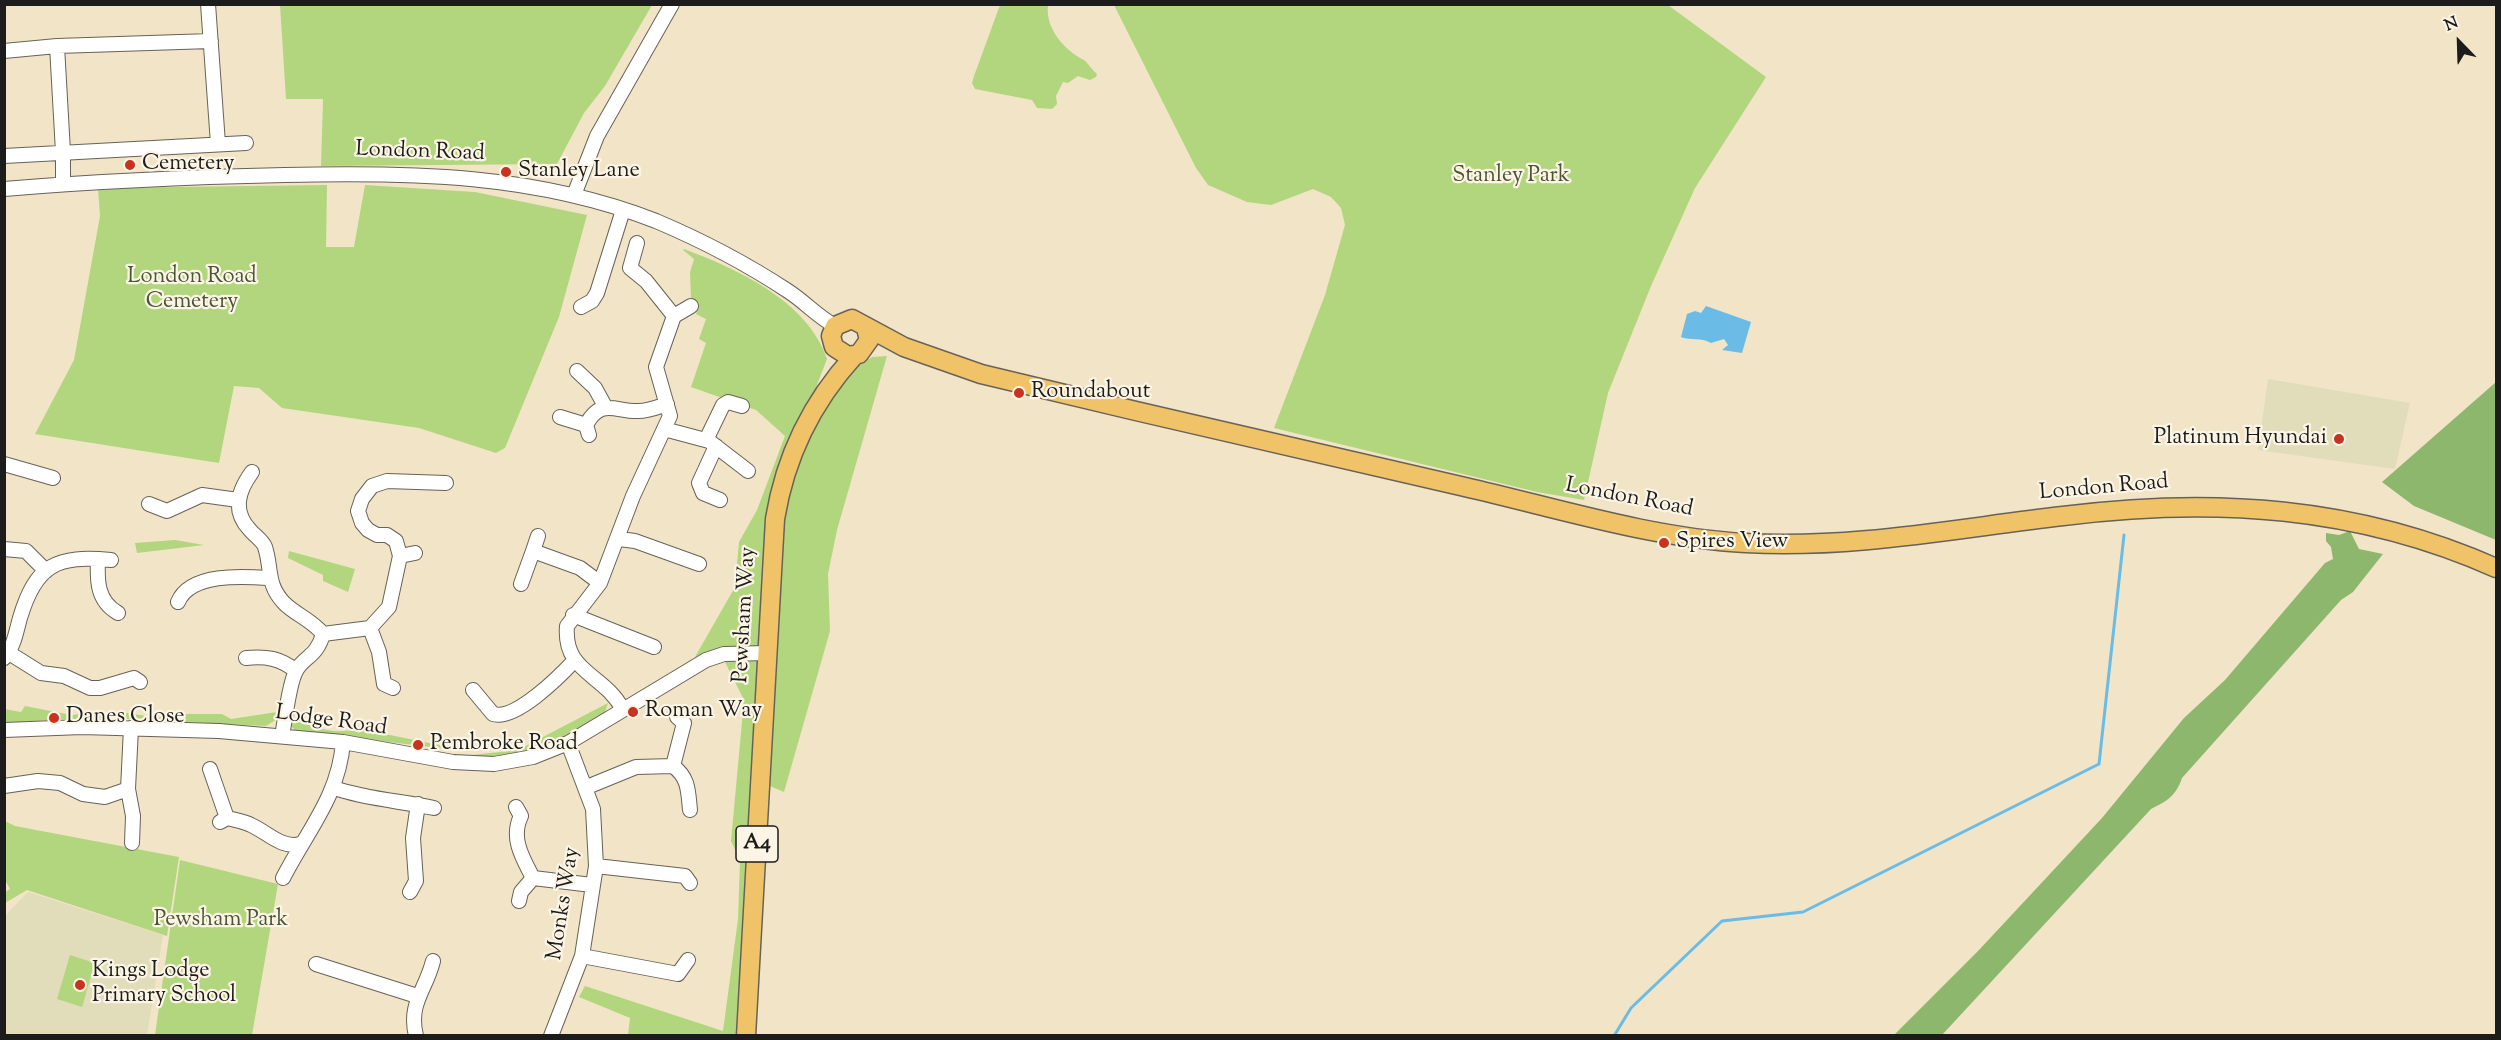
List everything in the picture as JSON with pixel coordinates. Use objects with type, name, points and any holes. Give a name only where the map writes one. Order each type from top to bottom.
[{"type":"main road","name":"London Road","points":[[835,326],[852,319],[862,343]]},
{"type":"main road","name":"A4","points":[[834,347],[831,336],[835,326]]},
{"type":"main road","name":"London Road","points":[[834,347],[842,355],[862,343],[904,347],[981,374],[1557,510],[1678,535],[1743,543],[1818,544],[1902,537],[2068,515],[2211,505],[2307,514],[2348,521],[2427,541],[2496,568]]},
{"type":"main road","name":"Pewsham Way","points":[[746,1035],[775,519],[780,491],[794,450],[826,388],[862,343]]},
{"type":"main road","name":"Pewsham Way","points":[[826,388],[834,347]]},
{"type":"street","points":[[208,4],[218,144]]},
{"type":"street","points":[[574,195],[597,136],[672,4]]},
{"type":"street","points":[[4,51],[57,46],[211,41]]},
{"type":"street","points":[[57,46],[63,184]]},
{"type":"street","points":[[4,156],[246,143]]},
{"type":"street","name":"London Road","points":[[4,189],[204,176],[413,173],[485,178],[574,195],[667,226],[744,265],[790,292],[819,318],[835,326]]},
{"type":"street","points":[[581,307],[592,301],[597,293],[623,210]]},
{"type":"street","points":[[637,243],[630,268],[645,279],[674,316]]},
{"type":"street","points":[[623,710],[607,686],[574,661],[566,635],[567,626],[573,615],[600,583],[619,538],[633,496],[670,416],[656,367],[674,316],[692,306]]},
{"type":"street","points":[[577,371],[595,388],[606,408]]},
{"type":"street","points":[[720,500],[703,493],[699,483],[723,405],[735,403],[742,406]]},
{"type":"street","points":[[560,417],[588,430],[591,416],[606,408],[615,406],[641,411],[667,404]]},
{"type":"street","points":[[664,429],[711,443],[743,463]]},
{"type":"street","points":[[4,464],[53,478]]},
{"type":"street","points":[[252,472],[242,485],[238,500],[245,524],[265,547],[268,578],[285,604],[314,622],[323,634]]},
{"type":"street","points":[[323,634],[370,628],[389,607],[400,556],[396,541],[387,535],[377,535],[363,524],[358,511],[362,499],[372,486],[387,481],[446,483]]},
{"type":"street","points":[[149,504],[168,511],[202,495],[238,500]]},
{"type":"street","points":[[521,584],[538,536]]},
{"type":"street","points":[[619,538],[699,564]]},
{"type":"street","points":[[4,549],[26,551],[46,571]]},
{"type":"street","points":[[533,551],[580,568],[600,583]]},
{"type":"street","points":[[400,556],[415,553]]},
{"type":"street","points":[[108,612],[98,586],[104,560],[67,559],[46,571],[25,600],[7,655],[40,673],[64,676],[90,688],[99,688],[136,678]]},
{"type":"street","points":[[178,602],[182,594],[204,581],[268,578]]},
{"type":"street","points":[[573,615],[654,647]]},
{"type":"street","points":[[370,628],[379,652],[384,687]]},
{"type":"street","points":[[282,736],[296,670],[320,645],[323,634]]},
{"type":"street","points":[[246,658],[263,651],[296,670]]},
{"type":"street","name":"Lodge Road","points":[[4,730],[131,728],[282,736],[343,742],[453,762],[494,764],[533,757],[568,742],[706,660],[724,654],[767,653]]},
{"type":"street","points":[[475,698],[493,714],[506,714],[540,693],[574,661]]},
{"type":"street","points":[[674,765],[683,721]]},
{"type":"street","points":[[131,728],[128,789],[133,816],[132,843]]},
{"type":"street","points":[[283,878],[300,844],[334,788],[341,766],[343,742]]},
{"type":"street","name":"Monks Way","points":[[551,1035],[582,956],[596,866],[593,809],[587,787],[568,742]]},
{"type":"street","points":[[587,787],[636,767],[674,765],[683,774],[687,783],[687,805]]},
{"type":"street","points":[[216,775],[223,820],[249,824],[292,846],[300,844]]},
{"type":"street","points":[[4,786],[38,781],[60,783],[83,794],[105,797],[128,789]]},
{"type":"street","points":[[334,788],[359,796],[393,798],[434,808]]},
{"type":"street","points":[[410,892],[416,881],[413,838],[418,804]]},
{"type":"street","points":[[520,814],[516,840],[533,878]]},
{"type":"street","points":[[596,866],[687,876]]},
{"type":"street","points":[[533,878],[592,885]]},
{"type":"street","points":[[519,901],[521,892],[533,878]]},
{"type":"street","points":[[582,956],[682,979],[688,960]]},
{"type":"street","points":[[416,1035],[413,1017],[417,996],[433,979],[433,961]]},
{"type":"street","points":[[321,967],[417,996]]},
{"type":"shaded area","points":[[2268,379],[2410,403],[2395,469],[2258,450]]},
{"type":"shaded area","name":"Kings Lodge Primary School","points":[[28,892],[163,935],[147,1035],[5,1036],[5,916]]},
{"type":"green space","points":[[280,4],[652,5],[605,86],[584,113],[557,164],[321,166],[323,99],[286,99]]},
{"type":"green space","points":[[1000,5],[1048,5],[1050,22],[1057,37],[1086,61],[1097,74],[1096,77],[1090,80],[1078,76],[1068,83],[1063,82],[1056,96],[1057,104],[1052,109],[1037,108],[1032,100],[975,89],[972,83],[974,76]]},
{"type":"green space","name":"Stanley Park","points":[[1114,5],[1668,5],[1766,77],[1695,188],[1651,286],[1608,393],[1584,500],[1537,492],[1274,428],[1325,295],[1345,225],[1341,208],[1331,197],[1313,189],[1271,205],[1247,202],[1208,185],[1196,168]]},
{"type":"green space","name":"London Road Cemetery","points":[[327,185],[326,247],[354,247],[365,185],[475,192],[587,215],[559,317],[505,448],[496,453],[419,428],[282,408],[259,388],[234,386],[219,463],[35,434],[74,360],[100,216],[98,188]]},
{"type":"green space","points":[[684,249],[748,277],[787,304],[804,320],[818,338],[827,359],[813,395],[872,357],[887,356],[837,530],[828,574],[830,631],[784,792],[770,786],[755,789],[740,1035],[628,1035],[630,1018],[579,997],[585,986],[723,1031],[738,919],[740,861],[731,841],[744,700],[724,660],[701,669],[695,657],[735,587],[739,542],[757,510],[785,436],[756,410],[691,387],[706,343],[699,339],[706,319],[696,314],[699,307],[691,298],[690,272],[694,259]]},
{"type":"green space","points":[[2496,382],[2496,540],[2414,506],[2382,482]]},
{"type":"green space","points":[[2350,531],[2359,549],[2383,554],[2353,592],[2341,600],[2182,778],[2174,794],[2151,809],[1942,1035],[1893,1036],[1979,950],[2102,818],[2184,718],[2225,680],[2325,563],[2333,559],[2331,547],[2326,541],[2326,533],[2339,535]]},
{"type":"green space","points":[[175,540],[204,545],[137,553],[135,543]]},
{"type":"green space","points":[[289,551],[355,569],[348,592],[323,581],[323,575],[288,558]]},
{"type":"green space","points":[[608,703],[605,712],[585,724],[566,735],[529,750],[490,757],[445,754],[472,755],[518,750]]},
{"type":"green space","points":[[25,706],[71,715],[103,712],[159,718],[162,714],[222,714],[231,719],[277,712],[277,719],[266,726],[127,719],[58,719],[5,724],[4,709],[21,712]]},
{"type":"green space","points":[[291,720],[332,731],[356,728],[473,752],[296,731],[290,725]]},
{"type":"green space","points":[[5,821],[15,826],[179,857],[167,936],[27,890],[5,903],[5,892],[10,889],[5,880]]},
{"type":"green space","name":"Pewsham Park","points":[[180,860],[278,884],[252,1035],[155,1035]]},
{"type":"green space","points":[[70,955],[95,963],[82,1007],[57,999]]},
{"type":"water","points":[[1706,306],[1751,322],[1742,353],[1722,350],[1728,345],[1724,339],[1711,343],[1681,337],[1687,314],[1695,311],[1701,313]]},
{"type":"waterway","points":[[1614,1036],[1631,1008],[1722,921],[1803,912],[2099,764],[2124,535]]},
{"type":"place","name":"Cemetery","points":[[130,165]]},
{"type":"place","name":"Stanley Lane","points":[[506,172]]},
{"type":"place","name":"Roundabout","points":[[1019,393]]},
{"type":"place","name":"Platinum Hyundai","points":[[2339,439]]},
{"type":"place","name":"Spires View","points":[[1664,543]]},
{"type":"place","name":"Roman Way","points":[[633,712]]},
{"type":"place","name":"Danes Close","points":[[54,718]]},
{"type":"place","name":"Pembroke Road","points":[[418,745]]},
{"type":"place","name":"Kings Lodge Primary School","points":[[80,985]]}]
